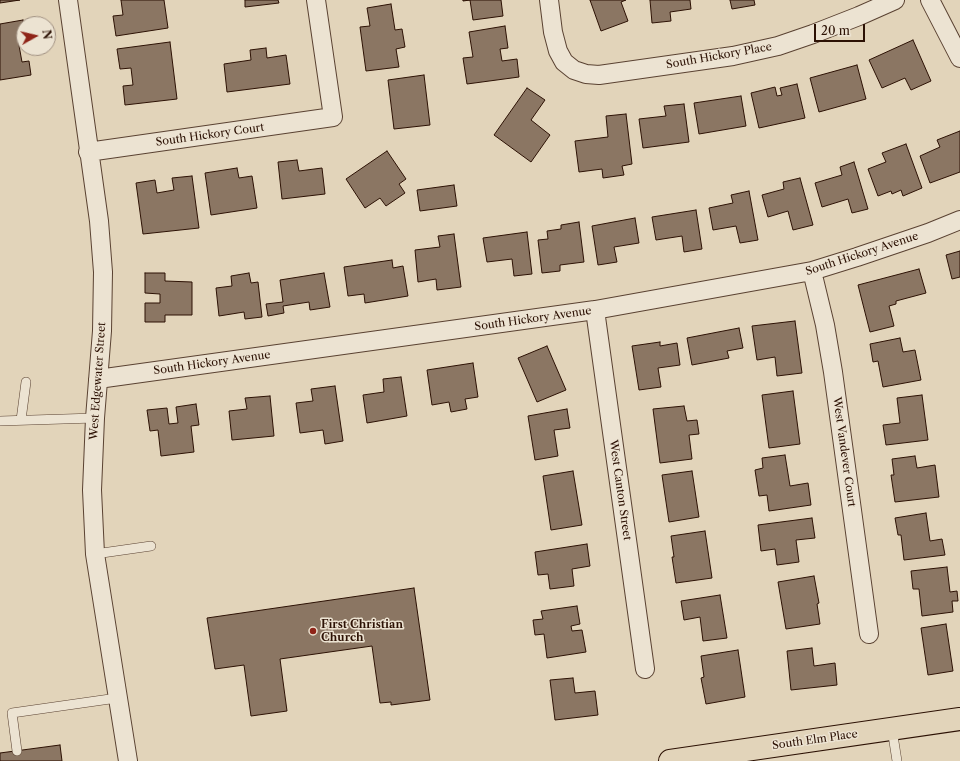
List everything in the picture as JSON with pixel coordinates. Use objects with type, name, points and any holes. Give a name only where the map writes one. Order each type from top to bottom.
[{"type":"main road","name":"South Elm Place","points":[[670,761],[697,759],[892,728],[960,719]]},
{"type":"street","name":"West Edgewater Street","points":[[68,0],[88,152],[99,221],[103,272],[102,331],[95,418],[92,490],[95,554],[128,761]]},
{"type":"street","name":"South Hickory Court","points":[[88,152],[332,117],[316,0]]},
{"type":"street","name":"South Hickory Place","points":[[549,0],[556,45],[564,62],[574,70],[586,74],[600,75],[733,56],[778,46],[859,16],[895,0]]},
{"type":"street","points":[[930,0],[960,58]]},
{"type":"street","name":"South Hickory Avenue","points":[[98,379],[595,310],[812,271],[921,235],[960,220]]},
{"type":"street","name":"West Vandever Court","points":[[812,271],[825,325],[833,372],[869,634]]},
{"type":"street","name":"West Canton Street","points":[[595,310],[645,669]]},
{"type":"lane","points":[[21,420],[26,382]]},
{"type":"lane","points":[[0,421],[95,418]]},
{"type":"lane","points":[[95,554],[151,546]]},
{"type":"lane","points":[[17,750],[12,713],[117,698]]},
{"type":"lane","points":[[892,728],[898,761]]},
{"type":"building","points":[[0,0],[20,0],[0,3]]},
{"type":"building","points":[[121,0],[164,0],[168,28],[116,36],[113,16],[123,15]]},
{"type":"building","points":[[245,0],[278,0],[279,3],[245,7]]},
{"type":"building","points":[[470,0],[501,0],[503,16],[473,20]]},
{"type":"building","points":[[590,0],[626,0],[621,2],[628,21],[601,31]]},
{"type":"building","points":[[650,0],[690,0],[691,9],[670,12],[671,21],[652,23]]},
{"type":"building","points":[[730,0],[754,0],[755,5],[732,9]]},
{"type":"building","points":[[391,4],[395,30],[402,29],[405,47],[396,49],[399,67],[366,71],[360,27],[370,26],[367,8]]},
{"type":"building","points":[[16,21],[16,56],[21,56],[22,62],[29,61],[31,75],[0,80],[0,24]]},
{"type":"building","points":[[505,26],[508,48],[500,49],[502,61],[517,59],[519,77],[467,84],[463,58],[473,57],[469,32]]},
{"type":"building","points":[[913,40],[931,81],[911,90],[905,78],[882,88],[869,60]]},
{"type":"building","points":[[170,42],[177,99],[125,105],[123,86],[133,85],[131,68],[120,69],[117,49]]},
{"type":"building","points":[[266,48],[267,58],[286,55],[290,84],[227,92],[224,64],[251,60],[250,50]]},
{"type":"building","points":[[857,65],[866,99],[819,112],[810,78]]},
{"type":"building","points":[[424,75],[430,125],[394,129],[388,80]]},
{"type":"building","points":[[797,84],[805,118],[759,128],[751,93],[775,87],[777,96],[782,95],[780,88]]},
{"type":"building","points":[[527,88],[545,100],[531,120],[550,135],[531,162],[494,135]]},
{"type":"building","points":[[741,96],[746,126],[699,134],[694,103]]},
{"type":"building","points":[[684,104],[689,142],[643,148],[639,119],[666,116],[664,106]]},
{"type":"building","points":[[626,114],[632,164],[622,166],[624,175],[603,178],[602,169],[579,172],[575,141],[608,137],[606,116]]},
{"type":"building","points":[[960,131],[960,172],[930,183],[920,156],[940,147],[937,140]]},
{"type":"building","points":[[906,144],[922,188],[903,196],[901,190],[892,194],[891,191],[878,196],[868,169],[886,162],[882,153]]},
{"type":"building","points":[[387,151],[406,179],[399,184],[405,193],[386,206],[380,198],[365,208],[346,179]]},
{"type":"building","points":[[297,160],[299,171],[322,168],[325,194],[282,199],[278,162]]},
{"type":"building","points":[[854,162],[868,209],[852,213],[848,199],[822,207],[815,183],[842,175],[840,167]]},
{"type":"building","points":[[237,168],[239,178],[252,176],[257,208],[211,215],[205,173]]},
{"type":"building","points":[[192,176],[199,228],[143,234],[136,183],[155,180],[157,193],[174,190],[172,178]]},
{"type":"building","points":[[800,178],[813,225],[793,230],[788,211],[768,217],[762,195],[784,189],[783,182]]},
{"type":"building","points":[[454,185],[457,206],[420,211],[417,190]]},
{"type":"building","points":[[749,191],[758,240],[740,243],[736,226],[713,230],[709,208],[733,203],[731,195]]},
{"type":"building","points":[[696,210],[702,249],[684,252],[682,236],[656,240],[652,217]]},
{"type":"building","points":[[635,218],[639,243],[614,247],[617,262],[598,265],[592,226]]},
{"type":"building","points":[[579,222],[584,262],[560,265],[560,271],[542,273],[538,240],[548,239],[547,231],[561,229],[561,225]]},
{"type":"building","points":[[527,232],[532,274],[514,276],[512,259],[487,262],[483,238]]},
{"type":"building","points":[[454,234],[461,287],[437,290],[436,279],[418,282],[415,250],[440,247],[438,236]]},
{"type":"building","points":[[960,251],[960,277],[952,279],[946,255]]},
{"type":"building","points":[[392,260],[393,268],[403,266],[408,296],[365,303],[364,294],[348,296],[344,267]]},
{"type":"building","points":[[919,269],[926,293],[896,301],[896,304],[889,306],[894,326],[870,332],[858,285]]},
{"type":"building","points":[[145,273],[165,273],[165,281],[192,282],[192,315],[165,315],[165,322],[145,322],[145,303],[160,303],[160,294],[145,293]]},
{"type":"building","points":[[249,273],[251,283],[258,282],[262,317],[245,319],[244,312],[219,316],[216,288],[232,286],[231,276]]},
{"type":"building","points":[[324,273],[330,307],[310,310],[309,302],[283,306],[284,313],[268,316],[266,304],[283,302],[280,280]]},
{"type":"building","points":[[795,321],[802,373],[777,376],[775,357],[757,360],[752,326]]},
{"type":"building","points":[[739,328],[743,348],[727,351],[729,358],[692,365],[687,338]]},
{"type":"building","points":[[900,338],[903,352],[915,350],[921,380],[883,387],[878,361],[873,362],[870,344]]},
{"type":"building","points":[[660,342],[660,346],[677,343],[680,365],[658,368],[661,387],[639,390],[632,346]]},
{"type":"building","points":[[547,346],[566,390],[537,402],[518,358]]},
{"type":"building","points":[[473,363],[478,397],[465,399],[467,409],[451,412],[449,402],[432,405],[427,370]]},
{"type":"building","points":[[401,377],[407,416],[367,423],[363,395],[384,392],[383,379]]},
{"type":"building","points":[[335,386],[343,441],[325,444],[323,430],[300,433],[296,403],[313,401],[311,389]]},
{"type":"building","points":[[793,391],[800,444],[769,448],[762,395]]},
{"type":"building","points":[[922,395],[928,440],[886,445],[883,425],[900,423],[897,398]]},
{"type":"building","points":[[270,396],[274,436],[232,440],[229,411],[247,409],[245,398]]},
{"type":"building","points":[[196,404],[199,425],[191,426],[194,452],[161,456],[158,430],[150,431],[147,410],[167,408],[169,424],[178,423],[176,407]]},
{"type":"building","points":[[684,406],[687,421],[697,420],[699,434],[689,435],[692,459],[660,463],[653,409]]},
{"type":"building","points":[[567,409],[570,428],[554,430],[558,456],[535,460],[528,416]]},
{"type":"building","points":[[785,455],[790,486],[808,483],[811,505],[769,511],[767,495],[759,496],[755,470],[763,468],[762,458]]},
{"type":"building","points":[[915,456],[917,468],[935,465],[939,497],[895,502],[891,475],[894,475],[892,459]]},
{"type":"building","points":[[573,471],[582,525],[551,530],[543,476]]},
{"type":"building","points":[[692,471],[699,517],[669,522],[662,475]]},
{"type":"building","points":[[926,513],[930,541],[942,539],[945,555],[904,560],[901,535],[898,535],[895,518]]},
{"type":"building","points":[[812,518],[815,538],[796,540],[799,562],[777,565],[775,549],[761,551],[758,525]]},
{"type":"building","points":[[705,531],[712,578],[676,583],[672,557],[674,557],[671,536]]},
{"type":"building","points":[[587,544],[590,566],[572,569],[574,586],[550,589],[548,574],[538,575],[535,552]]},
{"type":"building","points":[[947,567],[950,592],[957,591],[958,601],[952,601],[953,612],[922,616],[919,589],[913,589],[911,571]]},
{"type":"building","points":[[814,576],[819,603],[817,604],[820,624],[786,629],[778,582]]},
{"type":"building","points":[[414,588],[430,700],[391,705],[391,702],[380,703],[372,646],[280,659],[287,711],[251,716],[244,665],[215,669],[207,618]]},
{"type":"building","points":[[720,595],[727,638],[703,641],[700,617],[684,620],[681,601]]},
{"type":"building","points":[[577,606],[580,624],[571,626],[572,631],[582,630],[586,652],[547,658],[544,634],[535,635],[533,620],[543,619],[541,611]]},
{"type":"building","points":[[946,624],[953,671],[928,675],[921,628]]},
{"type":"building","points":[[812,648],[814,666],[835,663],[837,685],[791,690],[787,651]]},
{"type":"building","points":[[738,650],[745,697],[706,704],[701,678],[704,677],[701,656]]},
{"type":"building","points":[[573,678],[575,693],[595,691],[598,715],[555,720],[550,680]]},
{"type":"building","points":[[60,745],[62,761],[0,761],[0,753]]},
{"type":"place","name":"First Christian Church","points":[[313,631]]}]
